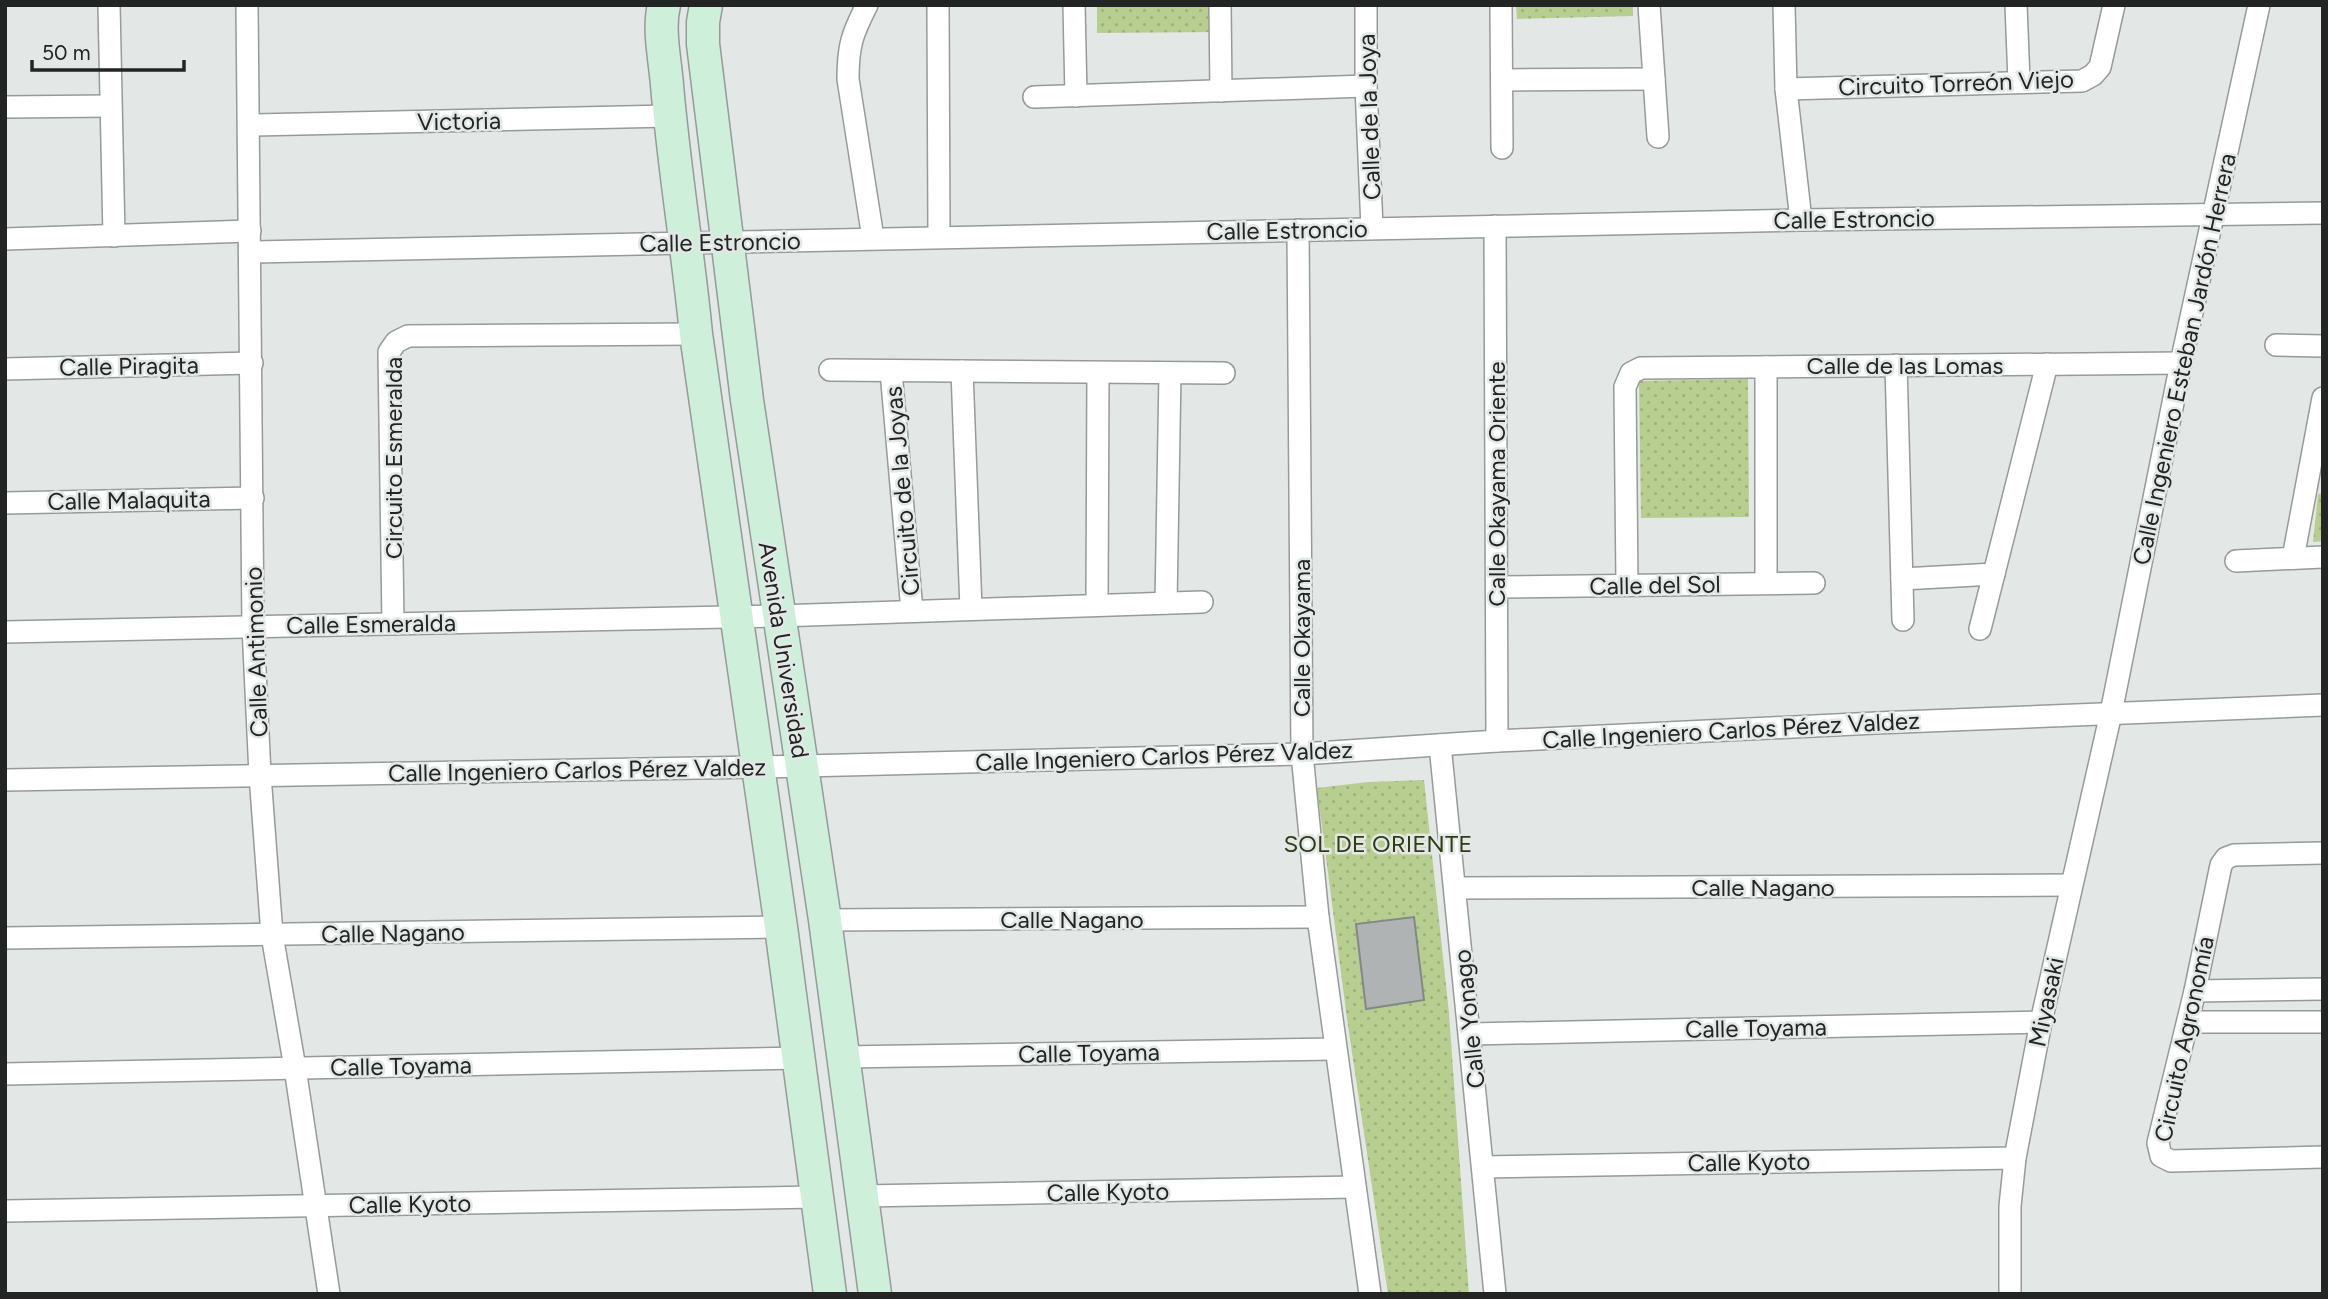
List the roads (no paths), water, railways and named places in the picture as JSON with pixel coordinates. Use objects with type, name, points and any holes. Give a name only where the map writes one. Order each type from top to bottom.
[{"type":"main road","name":"Avenida Universidad","points":[[664,5],[663,38],[669,116],[687,243],[696,334],[781,927],[830,1294]]},
{"type":"main road","name":"Avenida Universidad","points":[[706,5],[703,44],[747,400],[803,766],[875,1294]]},
{"type":"street","points":[[109,5],[114,236]]},
{"type":"street","name":"Calle Antimonio","points":[[247,5],[253,627],[260,775],[272,934],[296,1068],[329,1294]]},
{"type":"street","points":[[867,5],[851,35],[848,79],[873,239]]},
{"type":"street","points":[[938,5],[939,237]]},
{"type":"street","points":[[1074,5],[1076,96]]},
{"type":"street","points":[[1220,5],[1221,91]]},
{"type":"street","name":"Calle de la Joya","points":[[1366,5],[1366,86],[1372,228]]},
{"type":"street","points":[[1501,5],[1502,148]]},
{"type":"street","points":[[1649,5],[1658,137]]},
{"type":"street","points":[[1784,5],[1786,89],[1801,220]]},
{"type":"street","points":[[2016,5],[2019,82]]},
{"type":"street","name":"Circuito Torreón Viejo","points":[[1786,89],[2082,81],[2100,67],[2114,5]]},
{"type":"street","name":"Calle Ingeniero Esteban Jardón Herrera","points":[[2111,713],[2181,363],[2259,5]]},
{"type":"street","points":[[1502,80],[1654,79]]},
{"type":"street","points":[[1034,97],[1366,86]]},
{"type":"street","points":[[5,107],[110,106]]},
{"type":"street","name":"Victoria","points":[[249,125],[669,116]]},
{"type":"street","name":"Calle Estroncio","points":[[5,239],[114,236],[250,242],[687,243],[1801,220],[2323,213]]},
{"type":"street","name":"Calle Okayama Oriente","points":[[1495,226],[1497,741]]},
{"type":"street","name":"Calle Okayama","points":[[1298,230],[1302,754],[1318,917],[1370,1294]]},
{"type":"street","name":"Circuito Esmeralda","points":[[393,624],[389,352],[396,342],[408,335],[696,334]]},
{"type":"street","points":[[2276,345],[2323,346]]},
{"type":"street","name":"Calle Piragita","points":[[5,369],[252,363]]},
{"type":"street","name":"Calle de las Lomas","points":[[1627,585],[1625,387],[1630,373],[1641,368],[2181,363]]},
{"type":"street","points":[[1980,629],[2047,365]]},
{"type":"street","points":[[1766,366],[1766,583]]},
{"type":"street","points":[[1896,366],[1903,620]]},
{"type":"street","name":"Circuito de la Joyas","points":[[830,370],[1224,373]]},
{"type":"street","name":"Circuito de la Joyas","points":[[891,371],[912,611]]},
{"type":"street","points":[[962,371],[971,609]]},
{"type":"street","points":[[1097,605],[1098,373]]},
{"type":"street","points":[[1166,603],[1170,373]]},
{"type":"street","points":[[2293,558],[2315,479],[2323,398]]},
{"type":"street","name":"Calle Malaquita","points":[[5,503],[253,498]]},
{"type":"street","points":[[2236,561],[2323,557]]},
{"type":"street","points":[[1902,579],[1994,574]]},
{"type":"street","name":"Calle del Sol","points":[[1497,587],[1814,583]]},
{"type":"street","name":"Circuito de la Joyas","points":[[737,617],[1202,602]]},
{"type":"street","name":"Calle Esmeralda","points":[[5,632],[737,617]]},
{"type":"street","name":"Calle Ingeniero Carlos Pérez Valdez","points":[[5,780],[1302,754],[1497,741],[2323,705]]},
{"type":"street","name":"Miyasaki","points":[[2010,1294],[2010,1206],[2015,1158],[2041,1022],[2111,713]]},
{"type":"street","name":"Calle Yonago","points":[[1440,745],[1495,1294]]},
{"type":"street","name":"Circuito Agronomía","points":[[2323,853],[2234,855],[2226,858],[2221,865],[2188,1023],[2158,1143],[2161,1156],[2171,1161],[2323,1157]]},
{"type":"street","name":"Calle Nagano","points":[[1456,888],[2071,885]]},
{"type":"street","name":"Calle Nagano","points":[[825,920],[1318,917]]},
{"type":"street","name":"Calle Nagano","points":[[5,938],[781,927]]},
{"type":"street","points":[[2195,991],[2323,989]]},
{"type":"street","name":"Calle Toyama","points":[[1471,1034],[2041,1022]]},
{"type":"street","points":[[2188,1023],[2323,1022]]},
{"type":"street","name":"Calle Toyama","points":[[843,1057],[1335,1049]]},
{"type":"street","name":"Calle Toyama","points":[[5,1074],[798,1058]]},
{"type":"street","name":"Calle Kyoto","points":[[1483,1167],[2015,1158]]},
{"type":"street","name":"Calle Kyoto","points":[[862,1196],[1355,1187]]},
{"type":"street","name":"Calle Kyoto","points":[[5,1211],[816,1197]]},
{"type":"park label","name":"SOL DE ORIENTE","points":[[1378,843]]}]
